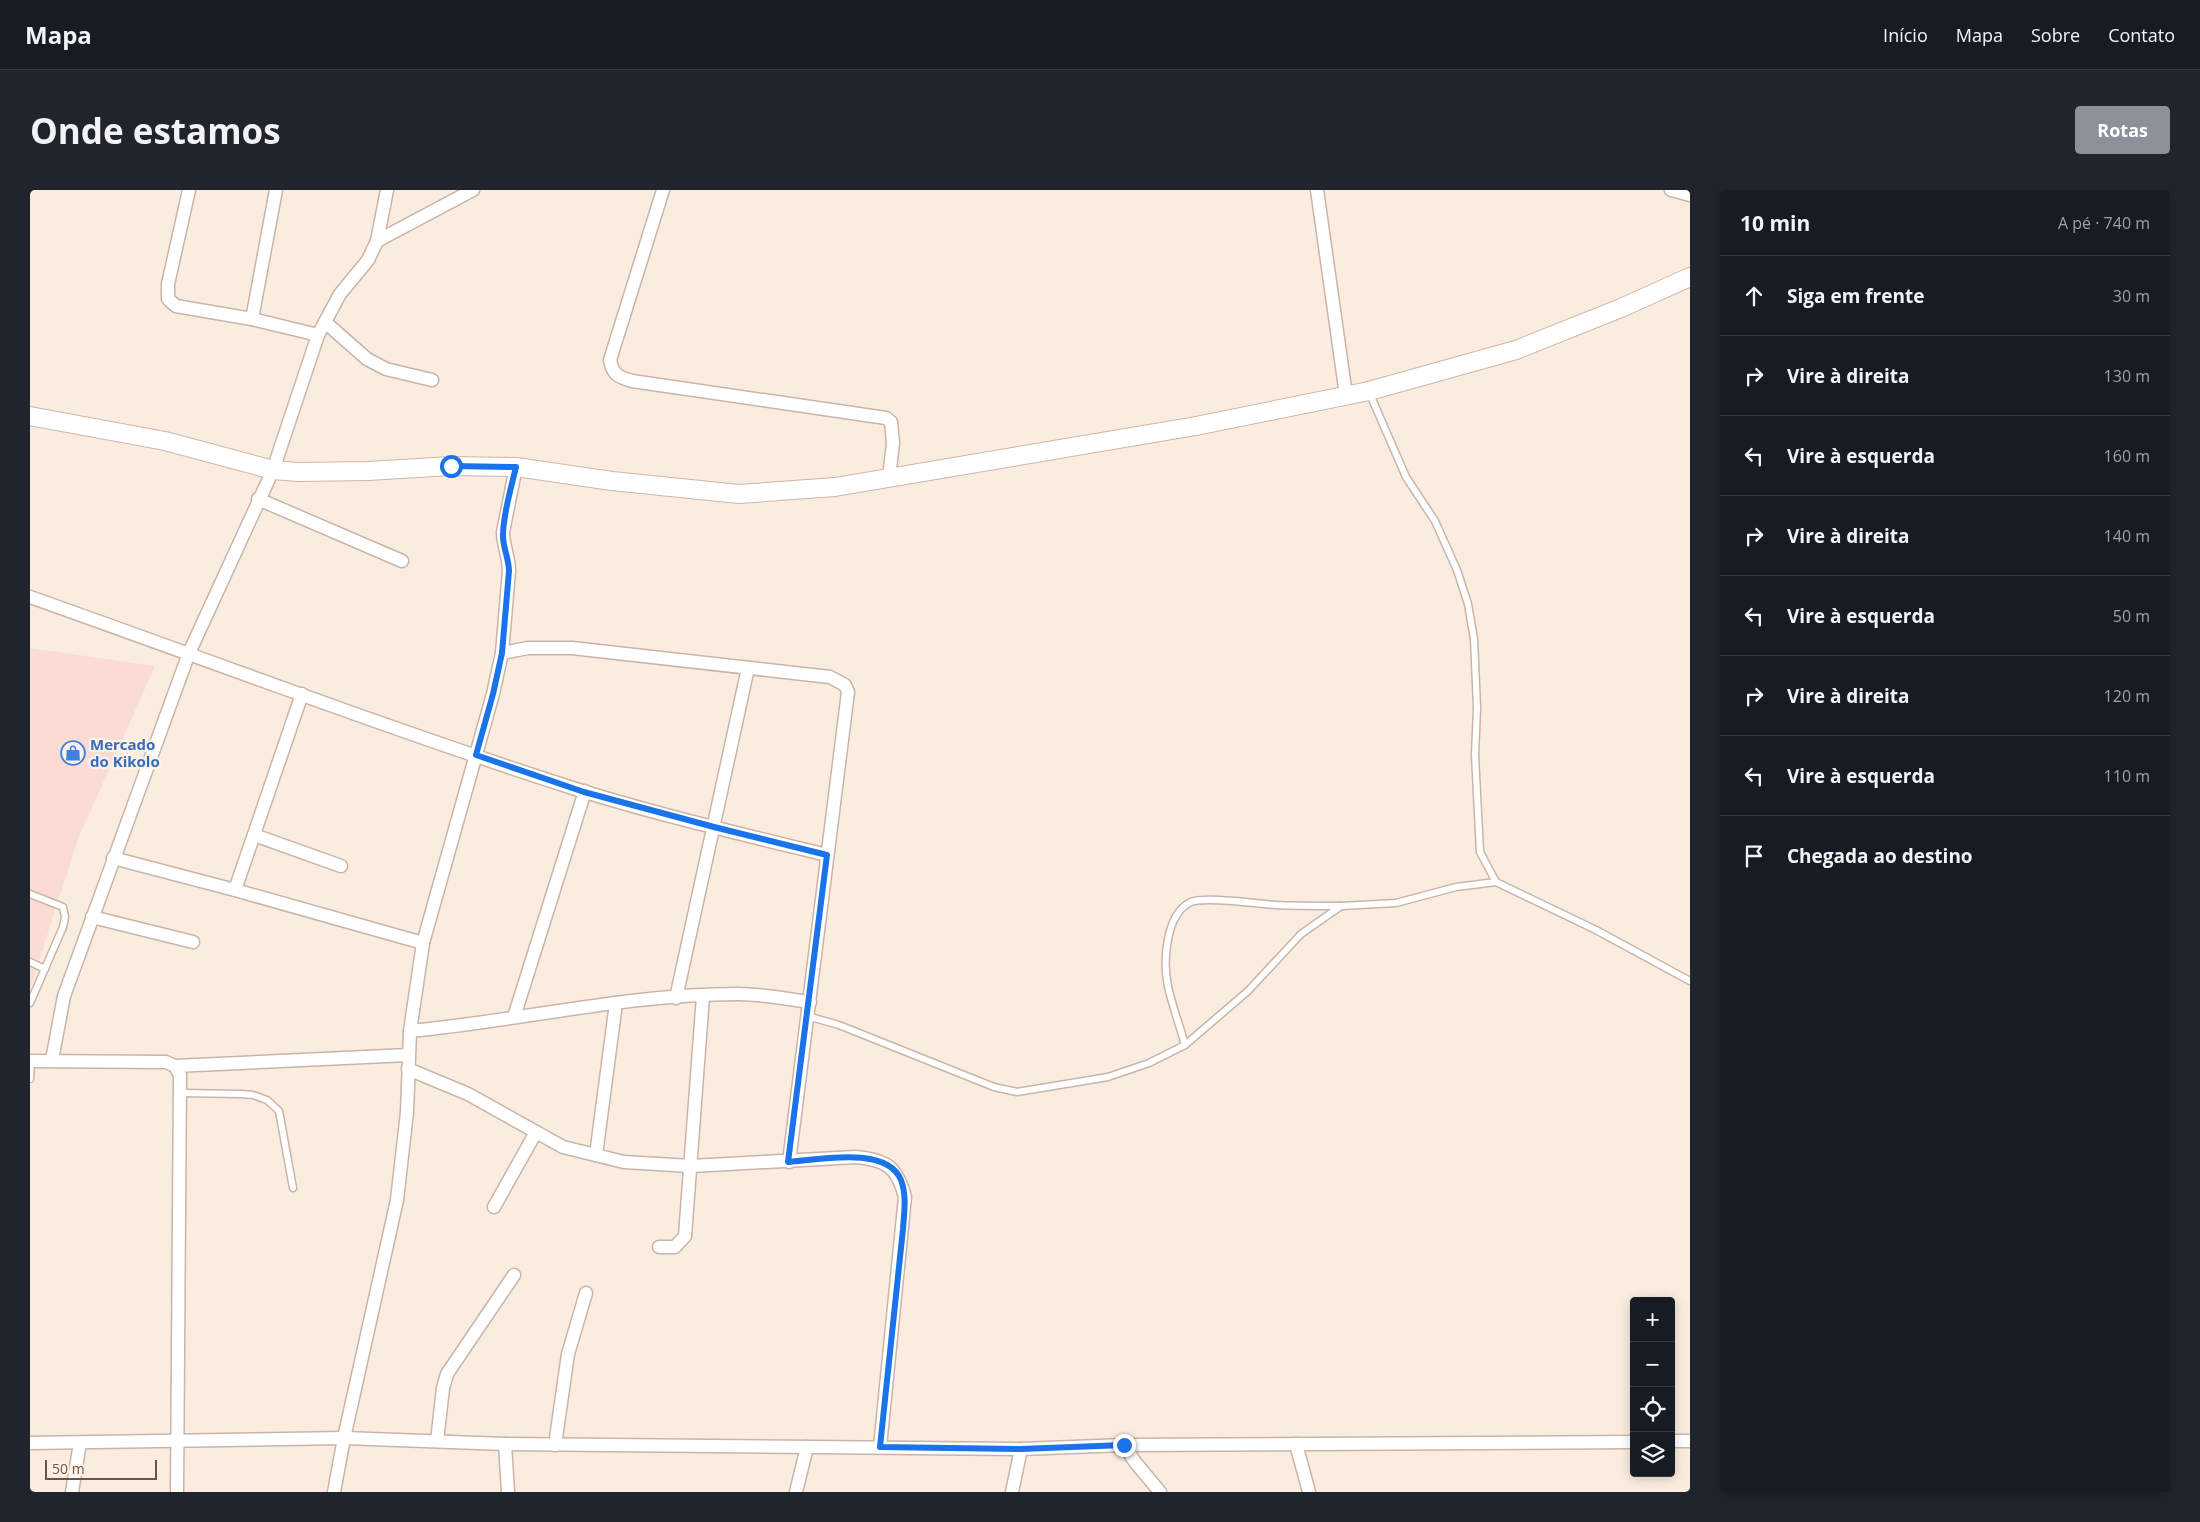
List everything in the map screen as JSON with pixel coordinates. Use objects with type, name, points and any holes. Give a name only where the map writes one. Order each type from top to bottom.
[{"type":"street","points":[[189,190],[168,284],[168,299],[176,306],[252,319],[318,335]]},
{"type":"street","points":[[252,319],[276,190]]},
{"type":"street","points":[[52,1060],[64,996],[189,653],[258,499],[273,470],[318,335],[340,294],[368,260],[377,241],[387,190]]},
{"type":"street","points":[[377,241],[473,190]]},
{"type":"street","points":[[663,190],[610,360],[612,371],[619,378],[632,381],[886,418],[891,422],[892,431],[889,477]]},
{"type":"street","points":[[1317,190],[1346,395]]},
{"type":"street","points":[[1671,190],[1690,195]]},
{"type":"street","points":[[30,416],[165,441],[273,470],[328,472],[451,466],[516,467],[612,481],[739,494],[835,487],[1196,426],[1369,391],[1516,350],[1621,308],[1690,277]]},
{"type":"street","points":[[325,322],[343,340],[368,359],[386,369],[432,380]]},
{"type":"street","points":[[334,1492],[344,1438],[398,1200],[406,1112],[410,1031],[423,943],[493,694],[502,653],[509,571],[509,559],[503,543],[503,532],[516,467]]},
{"type":"street","points":[[258,499],[402,561]]},
{"type":"street","points":[[30,597],[584,792],[827,855]]},
{"type":"street","points":[[502,653],[528,648],[572,648],[830,676],[845,685],[848,692],[810,1002],[788,1162]]},
{"type":"street","points":[[676,998],[748,668]]},
{"type":"street","points":[[236,890],[302,694]]},
{"type":"street","points":[[514,1017],[584,792]]},
{"type":"street","points":[[254,835],[341,866]]},
{"type":"street","points":[[114,858],[236,890],[423,943]]},
{"type":"street","points":[[92,917],[193,942]]},
{"type":"street","points":[[410,1031],[471,1025],[616,1003],[703,996],[739,994],[810,1002]]},
{"type":"street","points":[[659,1247],[675,1247],[685,1236],[703,996]]},
{"type":"street","points":[[596,1156],[616,1003]]},
{"type":"street","points":[[31,1061],[166,1062],[175,1066],[408,1056]]},
{"type":"street","points":[[175,1066],[180,1075],[179,1440],[177,1492]]},
{"type":"street","points":[[408,1069],[468,1094],[563,1146],[596,1156],[632,1163],[690,1166],[856,1158],[876,1159],[889,1166],[900,1178],[905,1197],[880,1447]]},
{"type":"street","points":[[494,1207],[536,1132]]},
{"type":"street","points":[[437,1441],[443,1388],[448,1374],[514,1276]]},
{"type":"street","points":[[556,1445],[568,1354],[586,1293]]},
{"type":"street","points":[[30,1443],[344,1438],[556,1445],[1021,1449],[1124,1445],[1630,1442]]},
{"type":"street","points":[[1675,1442],[1690,1441]]},
{"type":"street","points":[[72,1492],[80,1443]]},
{"type":"street","points":[[505,1444],[508,1492]]},
{"type":"street","points":[[1296,1444],[1309,1492]]},
{"type":"street","points":[[1124,1445],[1135,1462],[1160,1492]]},
{"type":"street","points":[[796,1492],[807,1447]]},
{"type":"street","points":[[1012,1492],[1021,1449]]},
{"type":"lane","points":[[1369,391],[1406,477],[1435,521],[1457,570],[1468,604],[1474,639],[1480,852],[1496,882]]},
{"type":"lane","points":[[1185,1045],[1168,986],[1166,942],[1175,920],[1183,908],[1192,902],[1340,906],[1396,903],[1456,887],[1496,882],[1596,930],[1690,981]]},
{"type":"lane","points":[[30,894],[63,907],[65,917],[30,1003]]},
{"type":"lane","points":[[807,1016],[839,1025],[994,1086],[1018,1092],[1108,1077],[1149,1063],[1185,1045],[1248,991],[1301,934],[1340,906]]},
{"type":"lane","points":[[30,962],[45,969]]},
{"type":"lane","points":[[30,1078],[31,1061]]},
{"type":"lane","points":[[180,1094],[241,1094],[253,1095],[267,1100],[280,1111],[293,1188]]},
{"type":"shaded area","name":"Mercado do Kikolo","points":[[30,648],[155,666],[78,839],[30,989]]},
{"type":"place","name":"Mercado do Kikolo","points":[[73,753]]},
{"type":"route","points":[[451,466],[516,467],[503,532],[503,543],[509,559],[509,571],[502,653],[476,755],[584,792],[827,855],[810,1002],[788,1162],[856,1158],[876,1159],[889,1166],[900,1178],[905,1197],[903,1229],[899,1272],[893,1306],[880,1447],[1021,1449],[1124,1445]]}]
